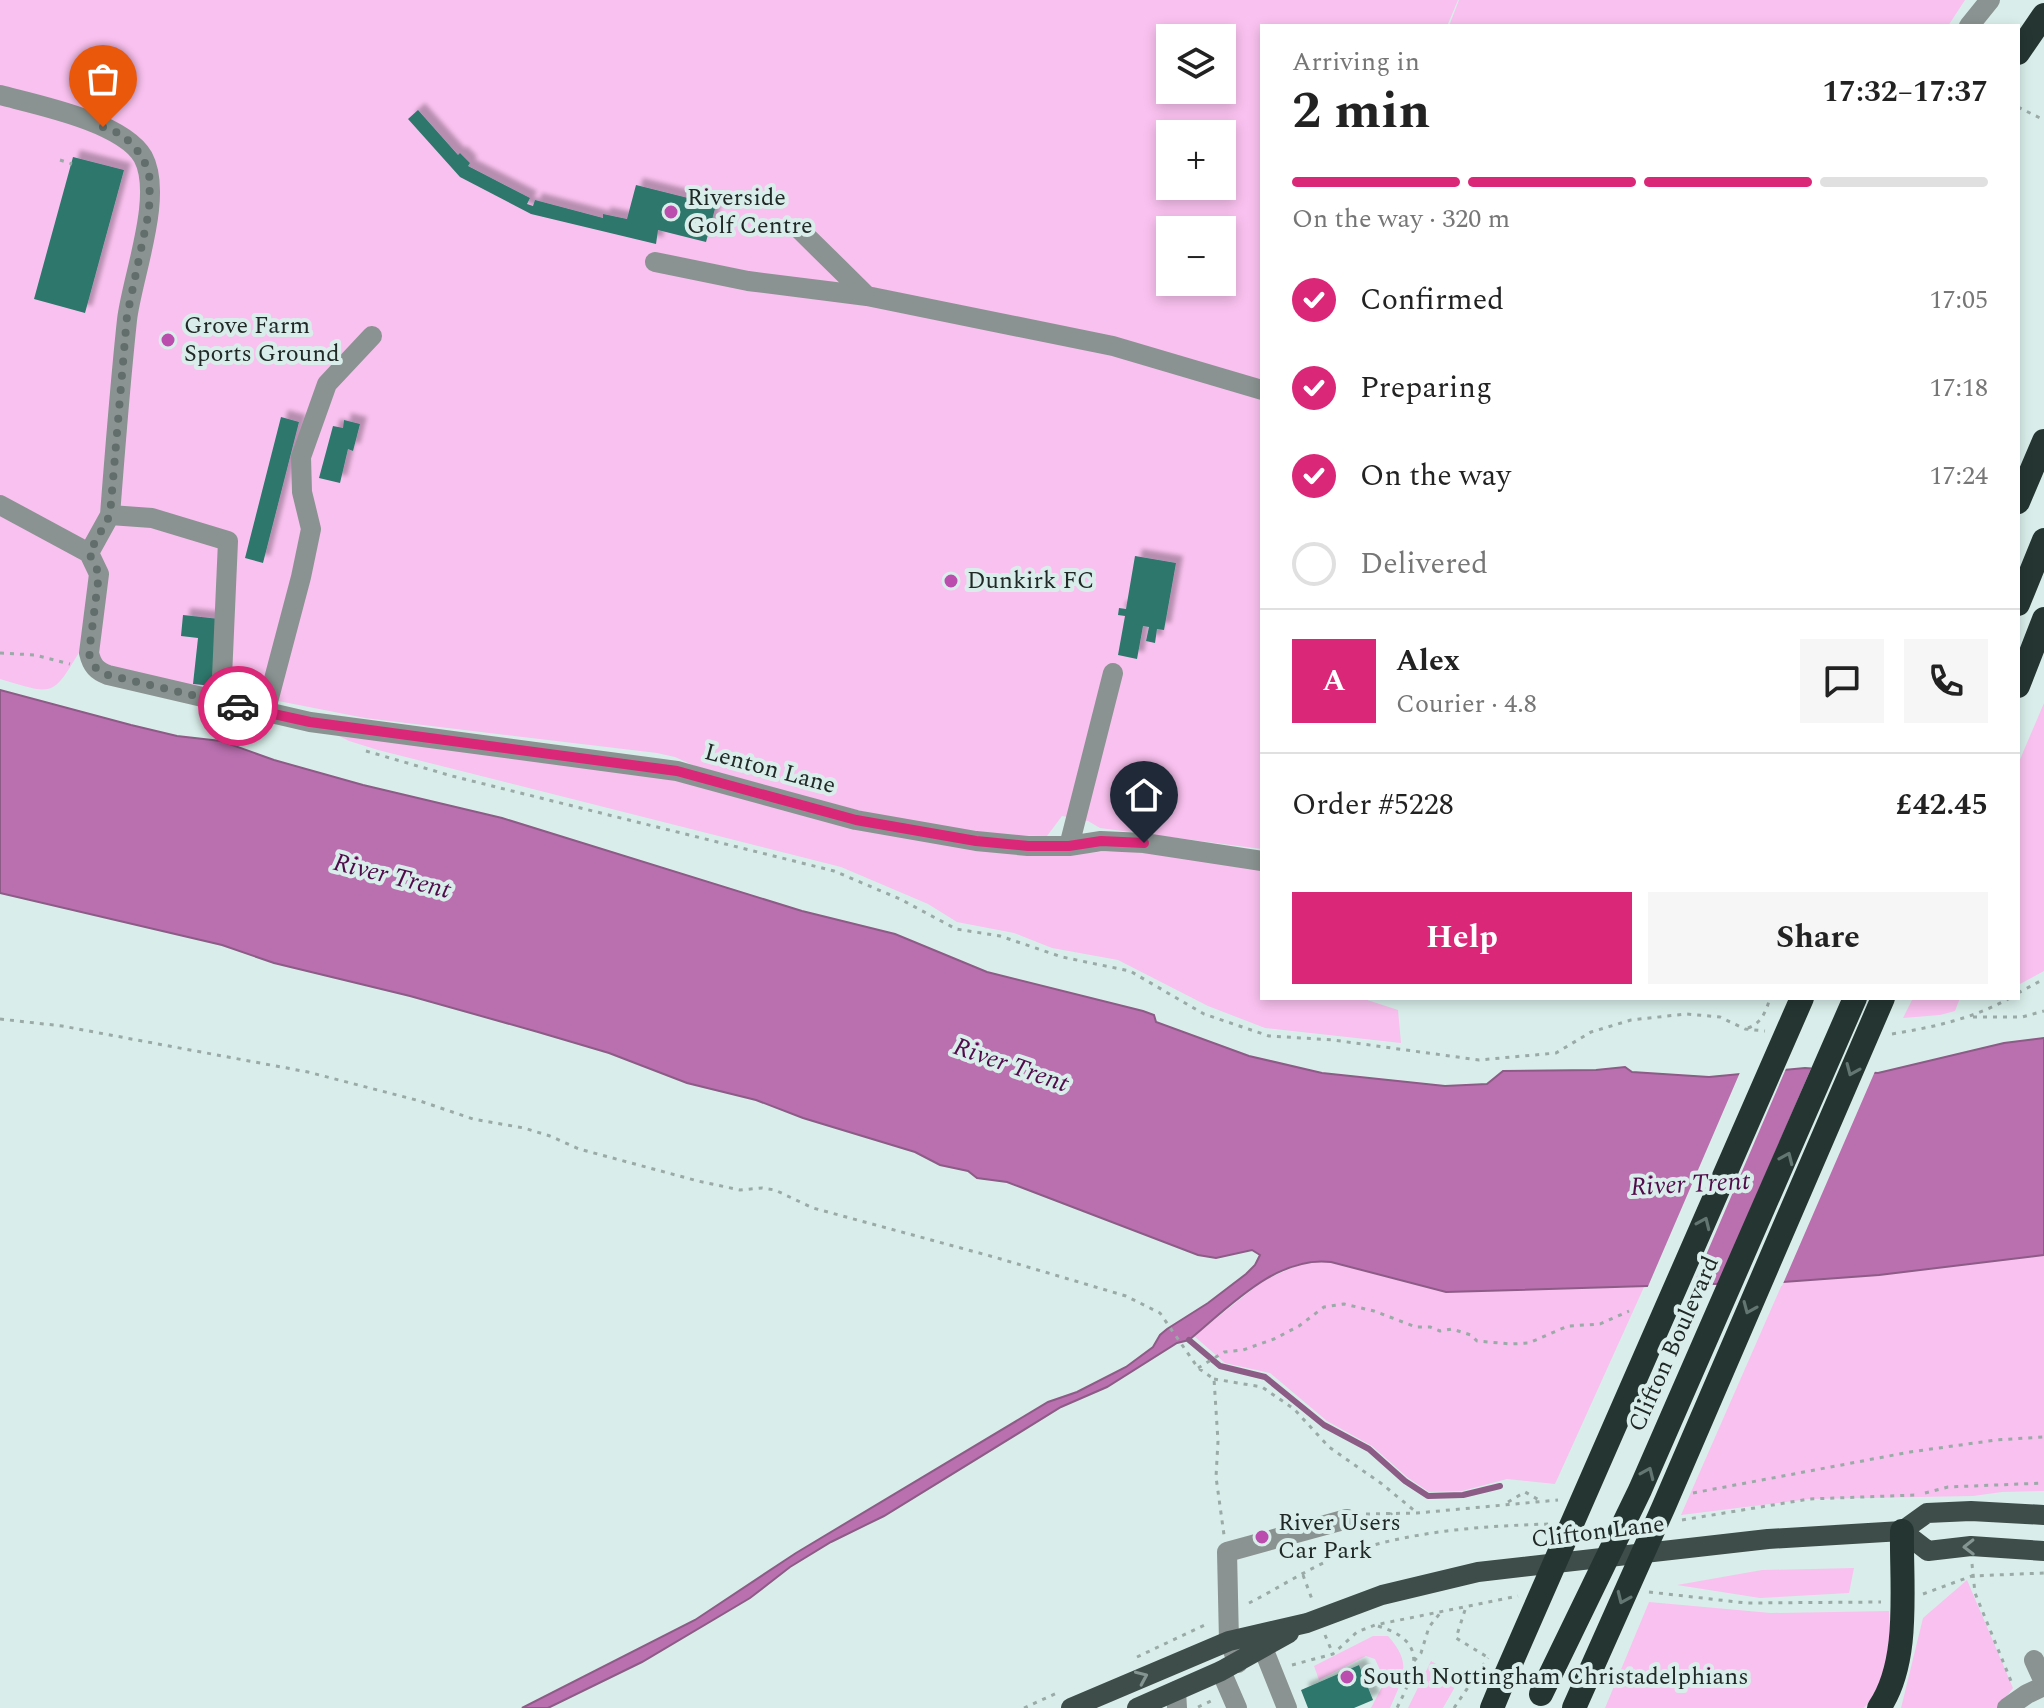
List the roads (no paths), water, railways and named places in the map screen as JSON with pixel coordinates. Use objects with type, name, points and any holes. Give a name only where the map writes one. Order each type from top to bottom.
[{"type":"highway","points":[[2020,50],[2044,15]]},
{"type":"highway","points":[[2020,497],[2044,441]]},
{"type":"highway","points":[[2020,599],[2044,540]]},
{"type":"highway","points":[[2020,682],[2044,619]]},
{"type":"highway","points":[[2020,683],[2044,636]]},
{"type":"highway","name":"Clifton Boulevard","points":[[1492,1708],[1801,1000]]},
{"type":"highway","name":"Clifton Boulevard","points":[[1537,1701],[1646,1475],[1854,1000]]},
{"type":"highway","points":[[1574,1708],[1882,1000]]},
{"type":"highway","points":[[1879,1708],[1890,1692],[1900,1650],[1902,1531]]},
{"type":"main road","name":"Clifton Lane","points":[[1071,1708],[1229,1641],[1307,1623],[1382,1595],[1478,1572],[1768,1539],[1902,1531],[1927,1513],[1971,1511],[2044,1515]]},
{"type":"main road","points":[[1902,1531],[1928,1551],[1971,1546],[2044,1551]]},
{"type":"main road","name":"Clifton Lane","points":[[1137,1708],[1177,1700],[1307,1623]]},
{"type":"street","points":[[1971,24],[1990,0]]},
{"type":"street","points":[[0,95],[63,111],[123,135],[143,157],[150,179],[149,211],[127,316],[110,515],[89,553],[0,505]]},
{"type":"street","points":[[799,229],[867,296]]},
{"type":"street","points":[[655,262],[748,281],[867,296],[1113,346],[1260,389]]},
{"type":"street","points":[[265,713],[311,529],[302,492],[301,457],[327,384],[372,336]]},
{"type":"street","points":[[110,515],[152,518],[228,541],[222,677]]},
{"type":"street","name":"Lenton Lane","points":[[89,553],[99,574],[89,653],[92,664],[99,672],[265,713],[339,726],[677,771],[856,820],[976,841],[1069,846],[1101,841],[1144,843],[1260,861]]},
{"type":"street","points":[[1069,846],[1113,673]]},
{"type":"street","points":[[1237,1708],[1230,1667],[1227,1552],[1347,1519]]},
{"type":"street","points":[[1263,1648],[1287,1708]]},
{"type":"street","points":[[2012,1704],[2044,1684],[2034,1660]]},
{"type":"water","name":"River Trent","points":[[0,690],[177,736],[221,741],[274,760],[363,785],[502,818],[802,911],[895,934],[987,972],[1143,1011],[1154,1015],[1156,1022],[1249,1056],[1322,1073],[1445,1086],[1487,1084],[1503,1071],[1625,1067],[1632,1072],[1709,1077],[1805,1068],[1878,1073],[2004,1043],[2044,1038],[2044,1255],[1879,1275],[1783,1282],[1446,1292],[1331,1262],[1311,1262],[1292,1267],[1254,1286],[1189,1340],[1177,1343],[1107,1387],[1061,1407],[884,1516],[831,1542],[790,1567],[750,1598],[642,1662],[548,1708],[522,1708],[695,1620],[796,1553],[1048,1402],[1077,1392],[1126,1367],[1153,1347],[1167,1329],[1246,1274],[1260,1255],[1252,1250],[1216,1258],[1198,1255],[1007,1182],[977,1178],[968,1171],[940,1165],[915,1152],[803,1118],[756,1100],[687,1083],[609,1053],[410,996],[274,963],[222,945],[0,893]]},
{"type":"waterway","points":[[1189,1340],[1220,1366],[1265,1377],[1324,1425],[1369,1449],[1405,1481],[1428,1496],[1463,1495],[1500,1486]]},
{"type":"place","name":"Riverside Golf Centre","points":[[671,212]]},
{"type":"place","name":"Grove Farm Sports Ground","points":[[168,340]]},
{"type":"place","name":"Dunkirk FC","points":[[951,581]]},
{"type":"place","name":"River Users Car Park","points":[[1262,1537]]},
{"type":"place","name":"South Nottingham Christadelphians","points":[[1347,1677]]}]
